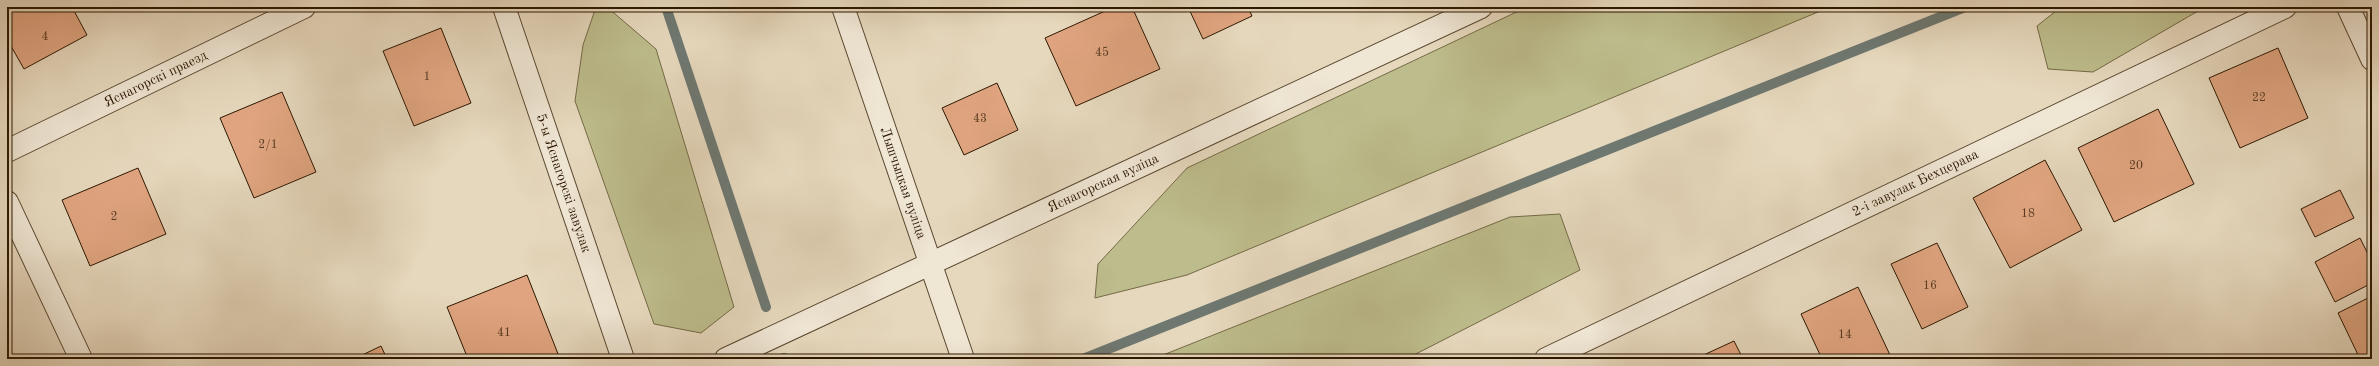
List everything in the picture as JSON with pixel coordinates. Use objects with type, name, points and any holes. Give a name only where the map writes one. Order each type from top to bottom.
[{"type":"street","name":"Яснагорскі праезд","points":[[7,151],[304,7]]},
{"type":"street","name":"5-ы Яснагорскі завулак","points":[[504,7],[623,359]]},
{"type":"street","name":"Лышчыцкая вуліца","points":[[843,7],[963,359]]},
{"type":"street","name":"Яснагорская вуліца","points":[[726,359],[1481,7]]},
{"type":"street","name":"2-і завулак Бехцерава","points":[[1546,359],[2285,7]]},
{"type":"street","points":[[2348,7],[2372,59]]},
{"type":"street","points":[[7,202],[81,359]]},
{"type":"shaded area","points":[[596,7],[607,7],[656,49],[734,307],[701,333],[654,324],[575,101],[583,45]]},
{"type":"shaded area","points":[[1527,7],[1830,7],[1187,275],[1095,298],[1098,264],[1187,168]]},
{"type":"shaded area","points":[[2061,7],[2205,7],[2093,72],[2048,69],[2037,26]]},
{"type":"shaded area","points":[[1560,214],[1580,270],[1406,359],[1153,359],[1510,217]]},
{"type":"building","points":[[7,7],[72,7],[87,35],[24,69],[7,39]]},
{"type":"building","points":[[1114,7],[1132,7],[1160,69],[1076,106],[1045,38]]},
{"type":"building","points":[[1188,7],[1248,7],[1252,16],[1203,39]]},
{"type":"building","points":[[441,28],[471,103],[414,126],[383,51]]},
{"type":"building","points":[[2278,48],[2308,118],[2240,148],[2209,78]]},
{"type":"building","points":[[997,83],[1018,130],[964,155],[942,108]]},
{"type":"building","points":[[282,92],[316,172],[254,198],[220,118]]},
{"type":"building","points":[[2158,109],[2194,184],[2114,222],[2078,148]]},
{"type":"building","points":[[2045,160],[2082,230],[2010,268],[1973,198]]},
{"type":"building","points":[[138,168],[166,234],[90,266],[62,200]]},
{"type":"building","points":[[2340,190],[2354,218],[2315,237],[2301,209]]},
{"type":"building","points":[[2360,238],[2372,262],[2372,283],[2335,302],[2315,262]]},
{"type":"building","points":[[1937,243],[1968,307],[1922,329],[1891,264]]},
{"type":"building","points":[[527,275],[560,359],[468,359],[447,307]]},
{"type":"building","points":[[1858,287],[1890,355],[1881,359],[1822,359],[1801,314]]},
{"type":"building","points":[[2370,297],[2372,359],[2360,359],[2338,313]]},
{"type":"building","points":[[1734,341],[1743,359],[1695,359]]},
{"type":"building","points":[[381,346],[387,359],[354,359]]},
{"type":"waterway","points":[[666,7],[766,307]]},
{"type":"waterway","points":[[1083,359],[1965,7]]}]
